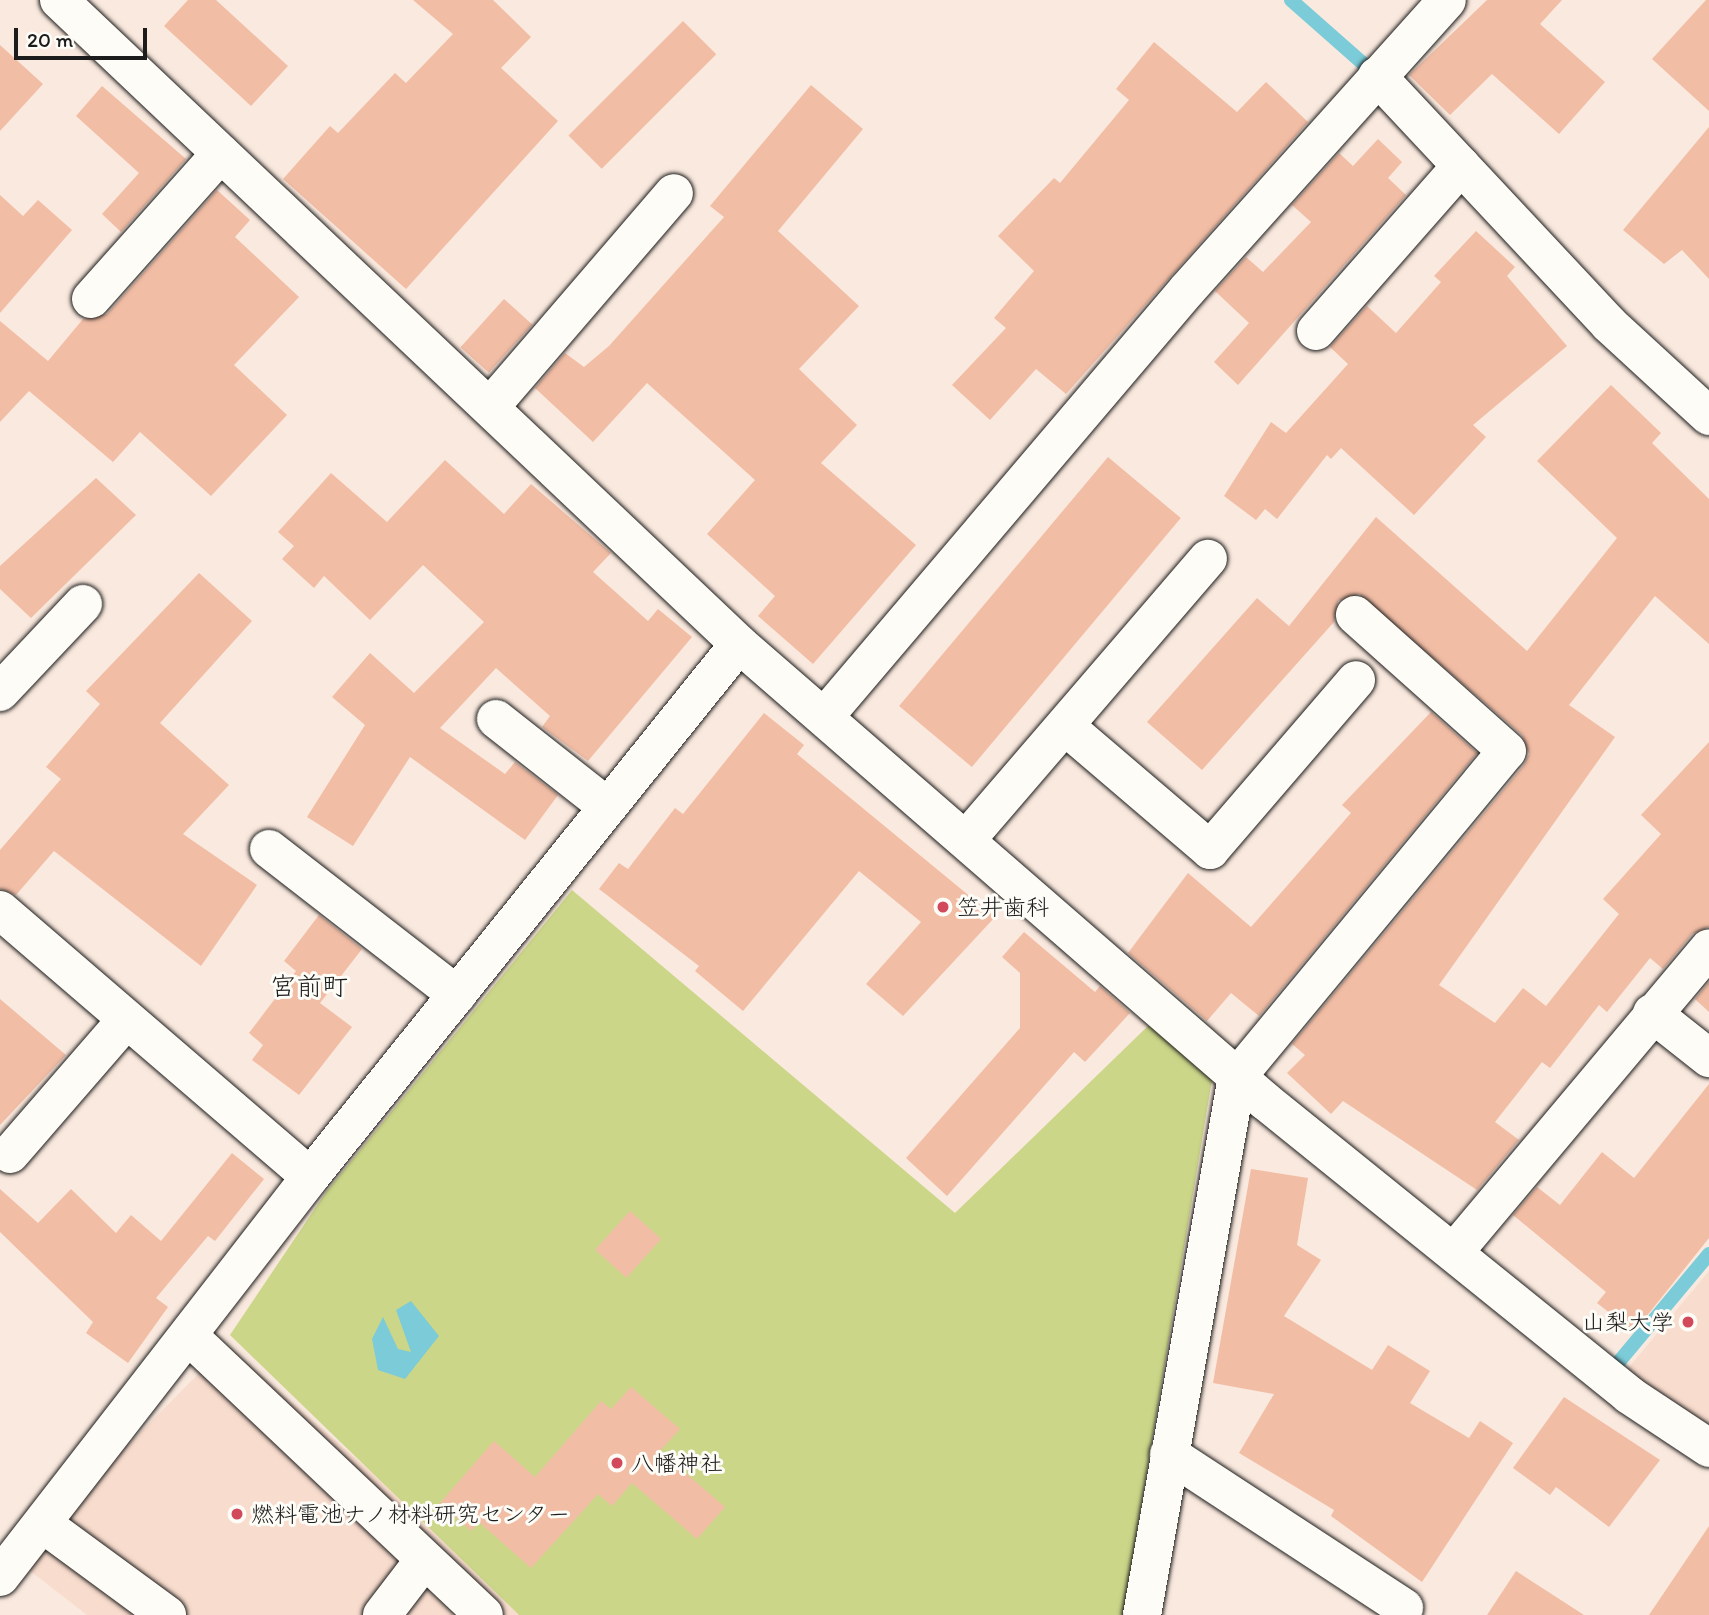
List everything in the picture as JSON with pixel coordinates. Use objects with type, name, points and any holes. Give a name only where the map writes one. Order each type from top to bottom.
[{"type":"street","points":[[59,0],[739,644],[1237,1077],[1455,1251],[1629,1395],[1709,1448]]},
{"type":"street","points":[[825,716],[1377,76],[1447,0]]},
{"type":"street","points":[[1377,76],[1609,324],[1709,416]]},
{"type":"street","points":[[91,299],[221,153]]},
{"type":"street","points":[[1316,331],[1461,166]]},
{"type":"street","points":[[490,407],[674,193]]},
{"type":"street","points":[[967,840],[1208,559]]},
{"type":"street","points":[[0,692],[83,604]]},
{"type":"street","points":[[1142,1615],[1237,1077],[1507,751],[1355,615]]},
{"type":"street","points":[[0,1577],[191,1338],[310,1177],[739,644]]},
{"type":"street","points":[[1065,726],[1210,850],[1356,680]]},
{"type":"street","points":[[496,719],[608,807]]},
{"type":"street","points":[[269,849],[457,995]]},
{"type":"street","points":[[0,909],[310,1177]]},
{"type":"street","points":[[1455,1251],[1709,948]]},
{"type":"street","points":[[1652,1013],[1709,1058]]},
{"type":"street","points":[[10,1154],[126,1020]]},
{"type":"street","points":[[191,1338],[484,1615]]},
{"type":"street","points":[[1169,1454],[1404,1608]]},
{"type":"street","points":[[43,1524],[167,1615]]},
{"type":"street","points":[[382,1615],[424,1560]]},
{"type":"shaded area","name":"山梨大学","points":[[1709,1271],[1709,1427],[1625,1372]]},
{"type":"shaded area","name":"燃料電池ナノ材料研究センター","points":[[227,1345],[369,1470],[519,1615],[87,1615],[15,1559]]},
{"type":"green space","points":[[572,890],[955,1213],[1150,1024],[1212,1080],[1123,1615],[519,1615],[230,1335],[326,1192]]},
{"type":"water","points":[[411,1301],[439,1336],[405,1379],[378,1370],[372,1339],[383,1317],[398,1349],[411,1352],[396,1310]]},
{"type":"building","points":[[188,0],[216,0],[288,66],[251,106],[164,26]]},
{"type":"building","points":[[413,0],[493,0],[531,37],[501,68],[558,121],[406,289],[283,179],[330,126],[338,133],[395,73],[406,83],[453,34]]},
{"type":"building","points":[[1487,0],[1562,0],[1540,24],[1605,82],[1559,134],[1492,74],[1450,115],[1409,75]]},
{"type":"building","points":[[1706,0],[1709,0],[1709,111],[1652,59]]},
{"type":"building","points":[[683,21],[716,54],[602,169],[568,136]]},
{"type":"building","points":[[1154,42],[1237,112],[1266,82],[1308,122],[1066,394],[1036,369],[990,420],[952,385],[1006,328],[994,318],[1034,271],[998,236],[1054,178],[1060,183],[1129,100],[1116,89]]},
{"type":"building","points":[[0,45],[43,84],[0,131]]},
{"type":"building","points":[[811,85],[863,129],[778,231],[859,306],[799,369],[857,425],[821,463],[916,545],[813,664],[758,616],[775,596],[707,534],[755,480],[647,383],[593,442],[535,388],[565,353],[584,367],[609,346],[724,217],[710,206]]},
{"type":"building","points":[[102,86],[186,159],[121,232],[102,214],[139,173],[76,116]]},
{"type":"building","points":[[1709,127],[1709,279],[1682,250],[1664,264],[1623,230]]},
{"type":"building","points":[[1378,139],[1402,162],[1388,178],[1406,195],[1238,385],[1214,362],[1249,323],[1215,291],[1246,257],[1263,272],[1311,222],[1292,205],[1339,153],[1353,166]]},
{"type":"building","points":[[217,190],[250,220],[235,237],[299,297],[234,365],[287,415],[211,496],[140,432],[113,462],[29,391],[0,422],[0,321],[48,361],[83,319],[107,314]]},
{"type":"building","points":[[0,195],[23,216],[38,200],[72,230],[0,313]]},
{"type":"building","points":[[1476,231],[1515,267],[1507,276],[1567,346],[1473,425],[1486,437],[1414,515],[1341,448],[1331,459],[1327,455],[1277,519],[1265,509],[1256,520],[1224,496],[1271,422],[1286,433],[1348,364],[1330,347],[1367,306],[1396,333],[1441,282],[1434,276]]},
{"type":"building","points":[[504,299],[532,324],[489,373],[461,347]]},
{"type":"building","points":[[1611,385],[1661,433],[1652,443],[1709,499],[1709,644],[1655,596],[1569,705],[1615,737],[1439,985],[1495,1023],[1523,988],[1546,1006],[1619,914],[1603,899],[1661,834],[1641,815],[1709,742],[1709,927],[1692,934],[1663,969],[1650,958],[1607,1012],[1599,1005],[1550,1068],[1542,1062],[1495,1122],[1519,1140],[1477,1190],[1343,1101],[1331,1114],[1287,1073],[1305,1055],[1292,1044],[1524,765],[1529,754],[1522,735],[1359,594],[1338,601],[1334,622],[1202,770],[1147,722],[1257,598],[1289,626],[1376,517],[1527,651],[1617,538],[1537,461]]},
{"type":"building","points":[[1108,457],[1181,518],[972,767],[899,706]]},
{"type":"building","points":[[445,460],[504,514],[531,484],[611,553],[593,572],[648,621],[658,609],[692,637],[588,761],[542,727],[550,716],[496,668],[440,728],[505,774],[515,762],[558,795],[525,840],[410,757],[353,846],[307,817],[365,725],[332,697],[370,653],[414,693],[484,622],[423,565],[370,620],[324,576],[314,588],[282,559],[294,546],[278,532],[331,473],[387,522]]},
{"type":"building","points":[[96,478],[136,515],[31,618],[0,589],[0,566]]},
{"type":"building","points":[[199,573],[252,621],[160,723],[229,785],[183,834],[257,885],[201,966],[54,851],[16,895],[0,889],[0,850],[61,779],[46,767],[100,704],[86,691]]},
{"type":"building","points":[[1431,712],[1477,753],[1259,1016],[1231,993],[1207,1021],[1128,953],[1188,873],[1251,927],[1351,813],[1342,805]]},
{"type":"building","points":[[764,713],[804,745],[797,754],[995,917],[903,1016],[866,984],[921,922],[859,871],[743,1011],[695,971],[699,966],[599,889],[619,863],[628,869],[675,808],[683,814]]},
{"type":"building","points":[[319,915],[362,949],[320,1003],[352,1027],[299,1095],[252,1060],[263,1045],[249,1033],[296,971],[284,961]]},
{"type":"building","points":[[1024,932],[1095,992],[1100,986],[1130,1013],[1085,1062],[1074,1052],[947,1196],[906,1158],[1020,1028],[1020,973],[1002,957]]},
{"type":"building","points":[[1709,982],[1709,1012],[1695,999]]},
{"type":"building","points":[[0,999],[66,1055],[0,1125]]},
{"type":"building","points":[[1709,1084],[1709,1238],[1634,1332],[1597,1303],[1606,1292],[1513,1215],[1537,1187],[1560,1205],[1602,1152],[1634,1178]]},
{"type":"building","points":[[232,1153],[264,1179],[215,1241],[208,1236],[156,1298],[168,1307],[128,1363],[86,1333],[93,1322],[0,1232],[0,1189],[38,1223],[71,1189],[116,1233],[131,1215],[161,1241]]},
{"type":"building","points":[[1251,1169],[1308,1178],[1297,1245],[1321,1260],[1284,1316],[1372,1370],[1388,1345],[1430,1371],[1410,1403],[1469,1438],[1480,1421],[1513,1443],[1422,1582],[1331,1516],[1334,1510],[1239,1453],[1274,1394],[1213,1383]]},
{"type":"building","points":[[630,1211],[661,1239],[626,1278],[595,1250]]},
{"type":"building","points":[[631,1387],[680,1429],[660,1451],[725,1507],[697,1539],[632,1483],[612,1506],[598,1494],[531,1568],[479,1522],[471,1531],[440,1503],[494,1441],[535,1477],[601,1401],[611,1409]]},
{"type":"building","points":[[1564,1397],[1660,1460],[1609,1527],[1556,1487],[1550,1495],[1513,1468]]},
{"type":"building","points":[[1709,1526],[1709,1615],[1649,1615]]},
{"type":"building","points":[[1516,1571],[1584,1615],[1487,1615]]},
{"type":"waterway","points":[[1291,0],[1376,75]]},
{"type":"waterway","points":[[1607,1376],[1709,1254]]},
{"type":"place","name":"笠井歯科","points":[[943,907]]},
{"type":"place","name":"山梨大学","points":[[1688,1322]]},
{"type":"place","name":"八幡神社","points":[[617,1463]]},
{"type":"place","name":"燃料電池ナノ材料研究センター","points":[[237,1514]]},
{"type":"district","name":"宮前町","points":[[309,987]]}]
